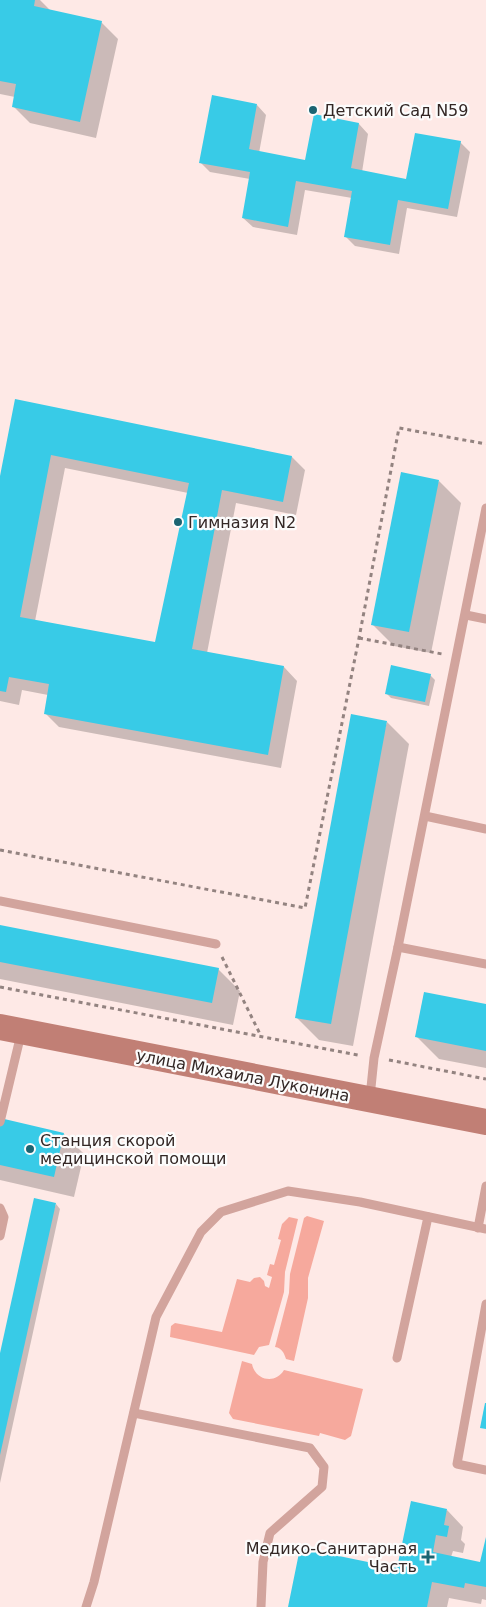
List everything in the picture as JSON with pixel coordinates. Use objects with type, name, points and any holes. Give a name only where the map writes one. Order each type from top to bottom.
[{"type":"main road","name":"улица Михаила Луконина","points":[[11,1029],[486,1122]]},
{"type":"lane","points":[[369,1100],[374,1058],[425,816],[486,508]]},
{"type":"lane","points":[[466,614],[486,619]]},
{"type":"lane","points":[[425,816],[486,828]]},
{"type":"lane","points":[[0,901],[216,944]]},
{"type":"lane","points":[[398,947],[486,964]]},
{"type":"lane","points":[[0,1122],[11,1029]]},
{"type":"lane","points":[[86,1607],[94,1582],[156,1317],[201,1232],[221,1212],[288,1191],[360,1202],[482,1229],[486,1186]]},
{"type":"lane","points":[[0,1208],[4,1217],[0,1236]]},
{"type":"lane","points":[[398,1358],[428,1217]]},
{"type":"lane","points":[[486,1304],[457,1464],[486,1470]]},
{"type":"lane","points":[[134,1413],[310,1448],[324,1467],[322,1487],[270,1533],[263,1562],[261,1607]]},
{"type":"path","points":[[0,850],[305,908],[399,428],[486,444]]},
{"type":"path","points":[[359,638],[457,656]]},
{"type":"path","points":[[216,944],[260,1035]]},
{"type":"path","points":[[0,987],[486,1079]]},
{"type":"shaded area","points":[[307,1216],[324,1221],[308,1278],[308,1298],[294,1361],[286,1359],[281,1350],[275,1347],[289,1293],[290,1274],[304,1218]]},
{"type":"shaded area","points":[[289,1217],[298,1219],[285,1272],[284,1292],[269,1345],[259,1347],[254,1355],[170,1337],[171,1326],[175,1323],[222,1332],[237,1279],[250,1282],[254,1278],[260,1277],[264,1281],[265,1286],[269,1288],[272,1277],[267,1275],[270,1264],[274,1265],[281,1240],[278,1239],[282,1224]]},
{"type":"shaded area","points":[[242,1361],[252,1364],[257,1374],[266,1379],[276,1378],[284,1370],[363,1389],[351,1436],[345,1440],[320,1433],[319,1436],[233,1419],[229,1413]]},
{"type":"building","points":[[0,0],[35,0],[34,6],[102,21],[80,122],[12,107],[16,84],[0,81]]},
{"type":"building","points":[[212,95],[257,104],[249,149],[305,160],[314,114],[359,123],[351,168],[406,179],[415,133],[461,141],[448,209],[398,200],[390,245],[344,237],[352,191],[296,181],[288,227],[242,218],[250,172],[199,163]]},
{"type":"building","points":[[15,399],[292,456],[283,502],[222,490],[192,649],[284,666],[268,755],[44,714],[49,684],[9,677],[6,692],[0,691],[0,476]],"holes":[[[51,455],[189,483],[155,642],[20,617]]]},
{"type":"building","points":[[401,472],[439,480],[409,632],[371,625]]},
{"type":"building","points":[[391,665],[431,674],[425,702],[385,694]]},
{"type":"building","points":[[351,714],[387,721],[331,1024],[295,1018]]},
{"type":"building","points":[[0,925],[219,968],[212,1003],[0,962]]},
{"type":"building","points":[[424,992],[486,1004],[486,1051],[415,1037]]},
{"type":"building","name":"Станция скорой медицинской помощи","points":[[0,1118],[64,1133],[54,1177],[0,1165]]},
{"type":"building","points":[[34,1198],[56,1203],[0,1455],[0,1353]]},
{"type":"building","points":[[486,1403],[486,1429],[480,1428]]},
{"type":"building","name":"Медико-Санитарная Часть","points":[[411,1501],[447,1509],[444,1525],[449,1526],[447,1537],[436,1535],[433,1552],[480,1562],[486,1537],[486,1587],[465,1583],[464,1588],[432,1582],[427,1607],[288,1607],[300,1548],[397,1568]]},
{"type":"place","name":"Детский Сад N59","points":[[313,110]]},
{"type":"place","name":"Гимназия N2","points":[[178,522]]},
{"type":"place","name":"Станция скорой медицинской помощи","points":[[30,1149]]},
{"type":"place","name":"Медико-Санитарная Часть","points":[[428,1557]]}]
